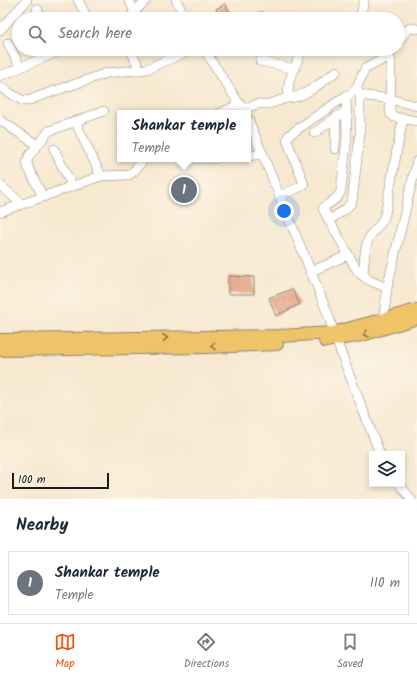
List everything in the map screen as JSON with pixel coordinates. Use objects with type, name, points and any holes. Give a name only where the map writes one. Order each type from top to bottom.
[{"type":"main road","points":[[0,340],[362,335],[383,324],[417,310]]},
{"type":"main road","points":[[383,324],[417,318]]},
{"type":"main road","points":[[0,350],[206,347],[334,336]]},
{"type":"street","points":[[16,12],[26,0]]},
{"type":"street","points":[[78,0],[84,12]]},
{"type":"street","points":[[129,0],[131,12]]},
{"type":"street","points":[[136,12],[146,0]]},
{"type":"street","points":[[176,0],[182,12]]},
{"type":"street","points":[[361,12],[364,0]]},
{"type":"street","points":[[0,30],[12,16]]},
{"type":"street","points":[[405,33],[407,30],[415,28],[417,19]]},
{"type":"street","points":[[8,42],[12,50]]},
{"type":"street","points":[[15,56],[20,67]]},
{"type":"street","points":[[0,76],[46,56]]},
{"type":"street","points":[[133,56],[140,70]]},
{"type":"street","points":[[0,87],[19,99],[26,101],[107,74],[125,70],[140,70],[151,67],[177,56]]},
{"type":"street","points":[[208,56],[242,109],[257,104],[269,104],[287,98],[293,98],[303,94],[337,71]]},
{"type":"street","points":[[287,98],[289,82],[300,56]]},
{"type":"street","points":[[329,220],[345,210],[352,202],[360,133],[358,93],[365,68],[384,56]]},
{"type":"street","points":[[391,56],[391,115],[417,121]]},
{"type":"street","points":[[260,61],[295,69]]},
{"type":"street","points":[[279,196],[304,184],[287,137],[346,96],[358,93],[417,106]]},
{"type":"street","points":[[346,96],[346,148],[340,194],[338,198],[323,208],[358,272],[362,276],[387,288]]},
{"type":"street","points":[[314,133],[347,110]]},
{"type":"street","points":[[43,197],[27,163],[29,156],[49,131],[104,111]]},
{"type":"street","points":[[335,149],[336,118]]},
{"type":"street","points":[[362,276],[368,241],[372,233],[383,222],[403,118]]},
{"type":"street","points":[[0,120],[37,145]]},
{"type":"street","points":[[76,121],[101,176]]},
{"type":"street","points":[[251,126],[329,317],[334,336],[379,451]]},
{"type":"street","points":[[54,149],[72,186]]},
{"type":"street","points":[[251,156],[262,154]]},
{"type":"street","points":[[383,324],[387,288],[417,161]]},
{"type":"street","points":[[0,212],[101,176],[129,175],[141,162]]},
{"type":"street","points":[[0,185],[22,204]]},
{"type":"street","points":[[310,272],[348,255]]},
{"type":"street","points":[[401,487],[411,499]]},
{"type":"building","points":[[225,4],[230,12],[218,12],[216,9]]},
{"type":"building","points":[[228,276],[254,277],[254,294],[228,294]]},
{"type":"building","points":[[292,289],[300,304],[276,316],[269,298]]},
{"type":"place","name":"Shankar temple","points":[[184,190]]}]
